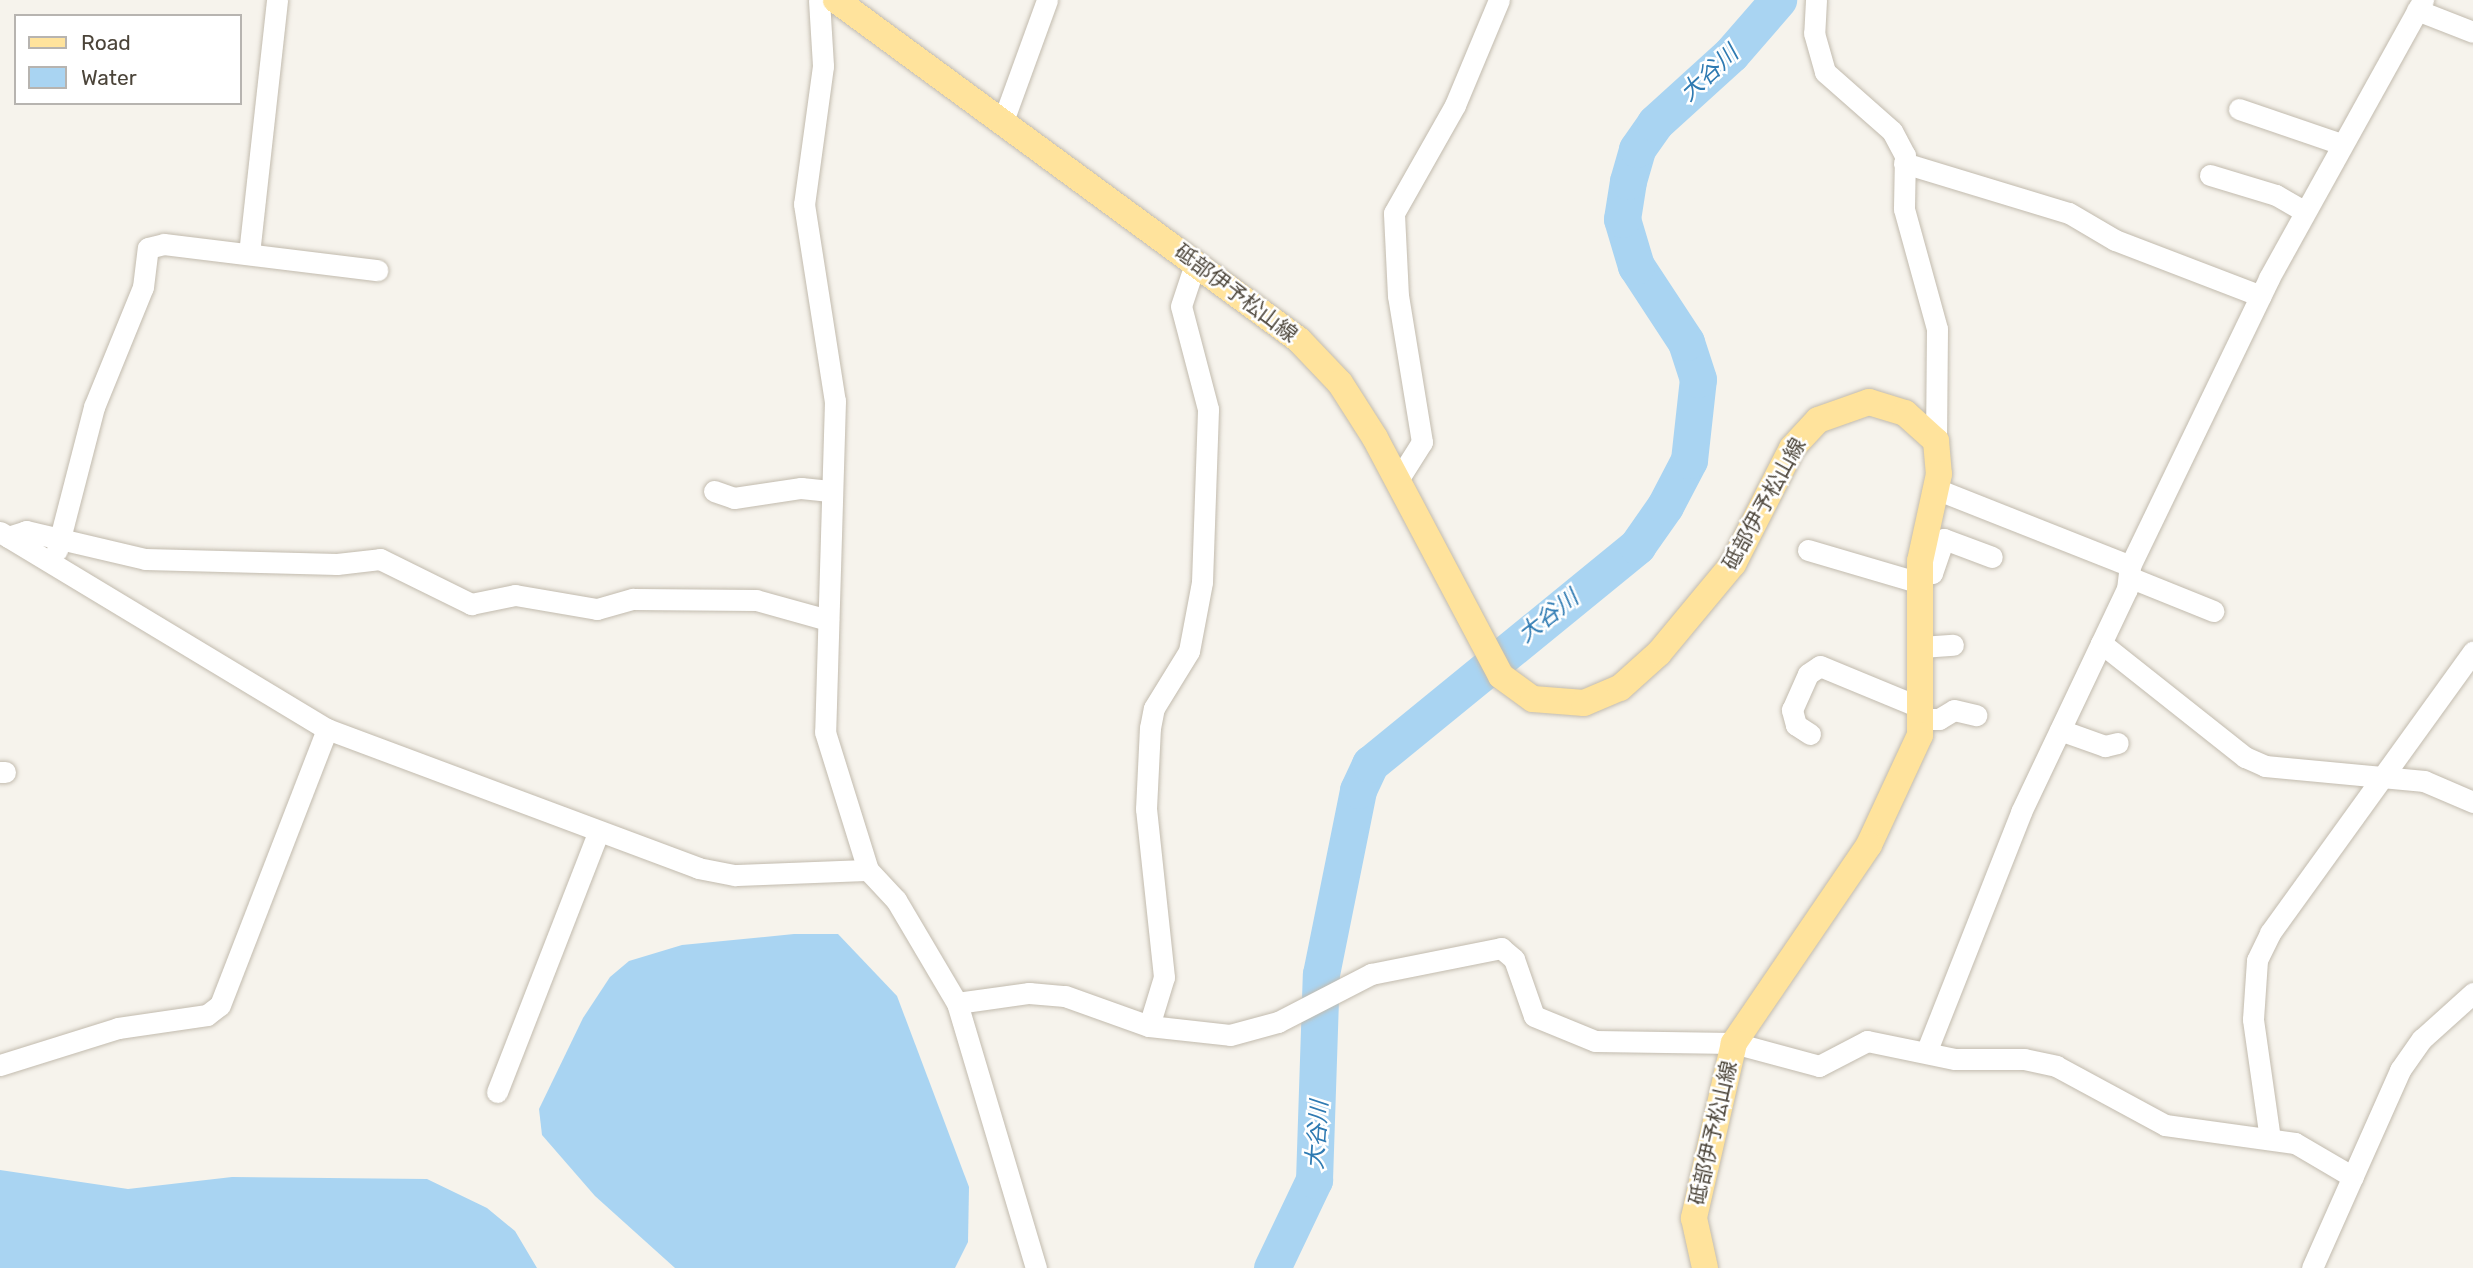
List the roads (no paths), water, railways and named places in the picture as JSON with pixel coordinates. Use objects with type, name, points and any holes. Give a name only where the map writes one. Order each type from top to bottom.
[{"type":"main road","name":"砥部伊予松山線","points":[[836,0],[1196,261],[1319,360],[1398,480],[1501,676],[1532,699],[1568,706],[1620,688],[1704,605],[1754,527],[1792,448],[1818,420],[1869,401],[1905,413],[1936,441],[1941,457],[1920,578],[1921,714],[1912,760],[1869,845],[1734,1043],[1694,1218],[1705,1268]]},
{"type":"street","points":[[249,254],[276,0]]},
{"type":"street","points":[[819,0],[823,66],[804,204],[835,401],[830,491],[825,732],[868,870],[918,933],[957,1003],[1036,1268]]},
{"type":"street","points":[[1003,121],[1047,0]]},
{"type":"street","points":[[1398,480],[1422,442],[1398,296],[1394,213],[1455,105],[1499,0]]},
{"type":"street","points":[[1816,0],[1814,33],[1825,72],[1892,131],[1904,163],[1904,209],[1937,329],[1936,441]]},
{"type":"street","points":[[1927,1051],[2060,730],[2102,643],[2129,572],[2304,211],[2420,5],[2473,32]]},
{"type":"street","points":[[2239,109],[2342,144]]},
{"type":"street","points":[[1904,163],[2069,213],[2115,240],[2261,296]]},
{"type":"street","points":[[2210,176],[2276,195],[2304,211]]},
{"type":"street","points":[[53,565],[94,407],[143,287],[148,248],[164,244],[377,270]]},
{"type":"street","points":[[1149,1026],[1164,977],[1146,809],[1150,728],[1154,708],[1189,651],[1202,582],[1208,409],[1181,306],[1196,261]]},
{"type":"street","points":[[714,491],[734,498],[801,488],[830,491]]},
{"type":"street","points":[[1936,489],[2213,611]]},
{"type":"street","points":[[4,534],[26,531],[145,559],[380,559],[471,604],[515,596],[597,608],[633,600],[755,600],[828,620]]},
{"type":"street","points":[[4,534],[327,729],[661,858],[735,875],[868,870]]},
{"type":"street","points":[[1808,550],[1920,578],[1932,573],[1944,539],[1992,557]]},
{"type":"street","points":[[2102,643],[2245,757],[2277,767],[2424,780],[2473,802]]},
{"type":"street","points":[[1921,647],[1953,645]]},
{"type":"street","points":[[2270,1139],[2253,1019],[2257,960],[2270,933],[2473,652]]},
{"type":"street","points":[[1810,734],[1796,725],[1792,710],[1808,674],[1820,666],[1921,714],[1939,719],[1954,710],[1976,715]]},
{"type":"street","points":[[0,1065],[118,1028],[207,1015],[220,1005],[327,729]]},
{"type":"street","points":[[2060,730],[2105,746],[2118,743]]},
{"type":"street","points":[[497,1092],[598,833]]},
{"type":"street","points":[[957,1003],[1029,993],[1065,996],[1149,1026],[1230,1035],[1312,1004],[1371,974],[1501,948],[1514,959],[1534,1016],[1552,1029],[1595,1041],[1734,1043],[1819,1066],[1867,1041],[1927,1051],[1955,1059],[2056,1066],[2165,1125],[2270,1139],[2313,1151],[2353,1177]]},
{"type":"street","points":[[2312,1268],[2400,1070],[2422,1039],[2473,993]]},
{"type":"water","points":[[794,934],[838,934],[897,996],[969,1187],[968,1242],[955,1268],[675,1268],[595,1196],[542,1135],[539,1109],[583,1018],[610,977],[629,961],[682,945]]},
{"type":"water","points":[[0,1170],[128,1189],[232,1177],[427,1179],[487,1208],[515,1231],[537,1268],[0,1268]]},
{"type":"waterway","name":"大谷川","points":[[1272,1268],[1314,1180],[1321,974],[1358,790],[1370,764],[1637,546],[1665,506],[1689,460],[1698,379],[1686,342],[1636,266],[1622,219],[1628,181],[1637,149],[1655,123],[1731,54],[1778,0]]}]
